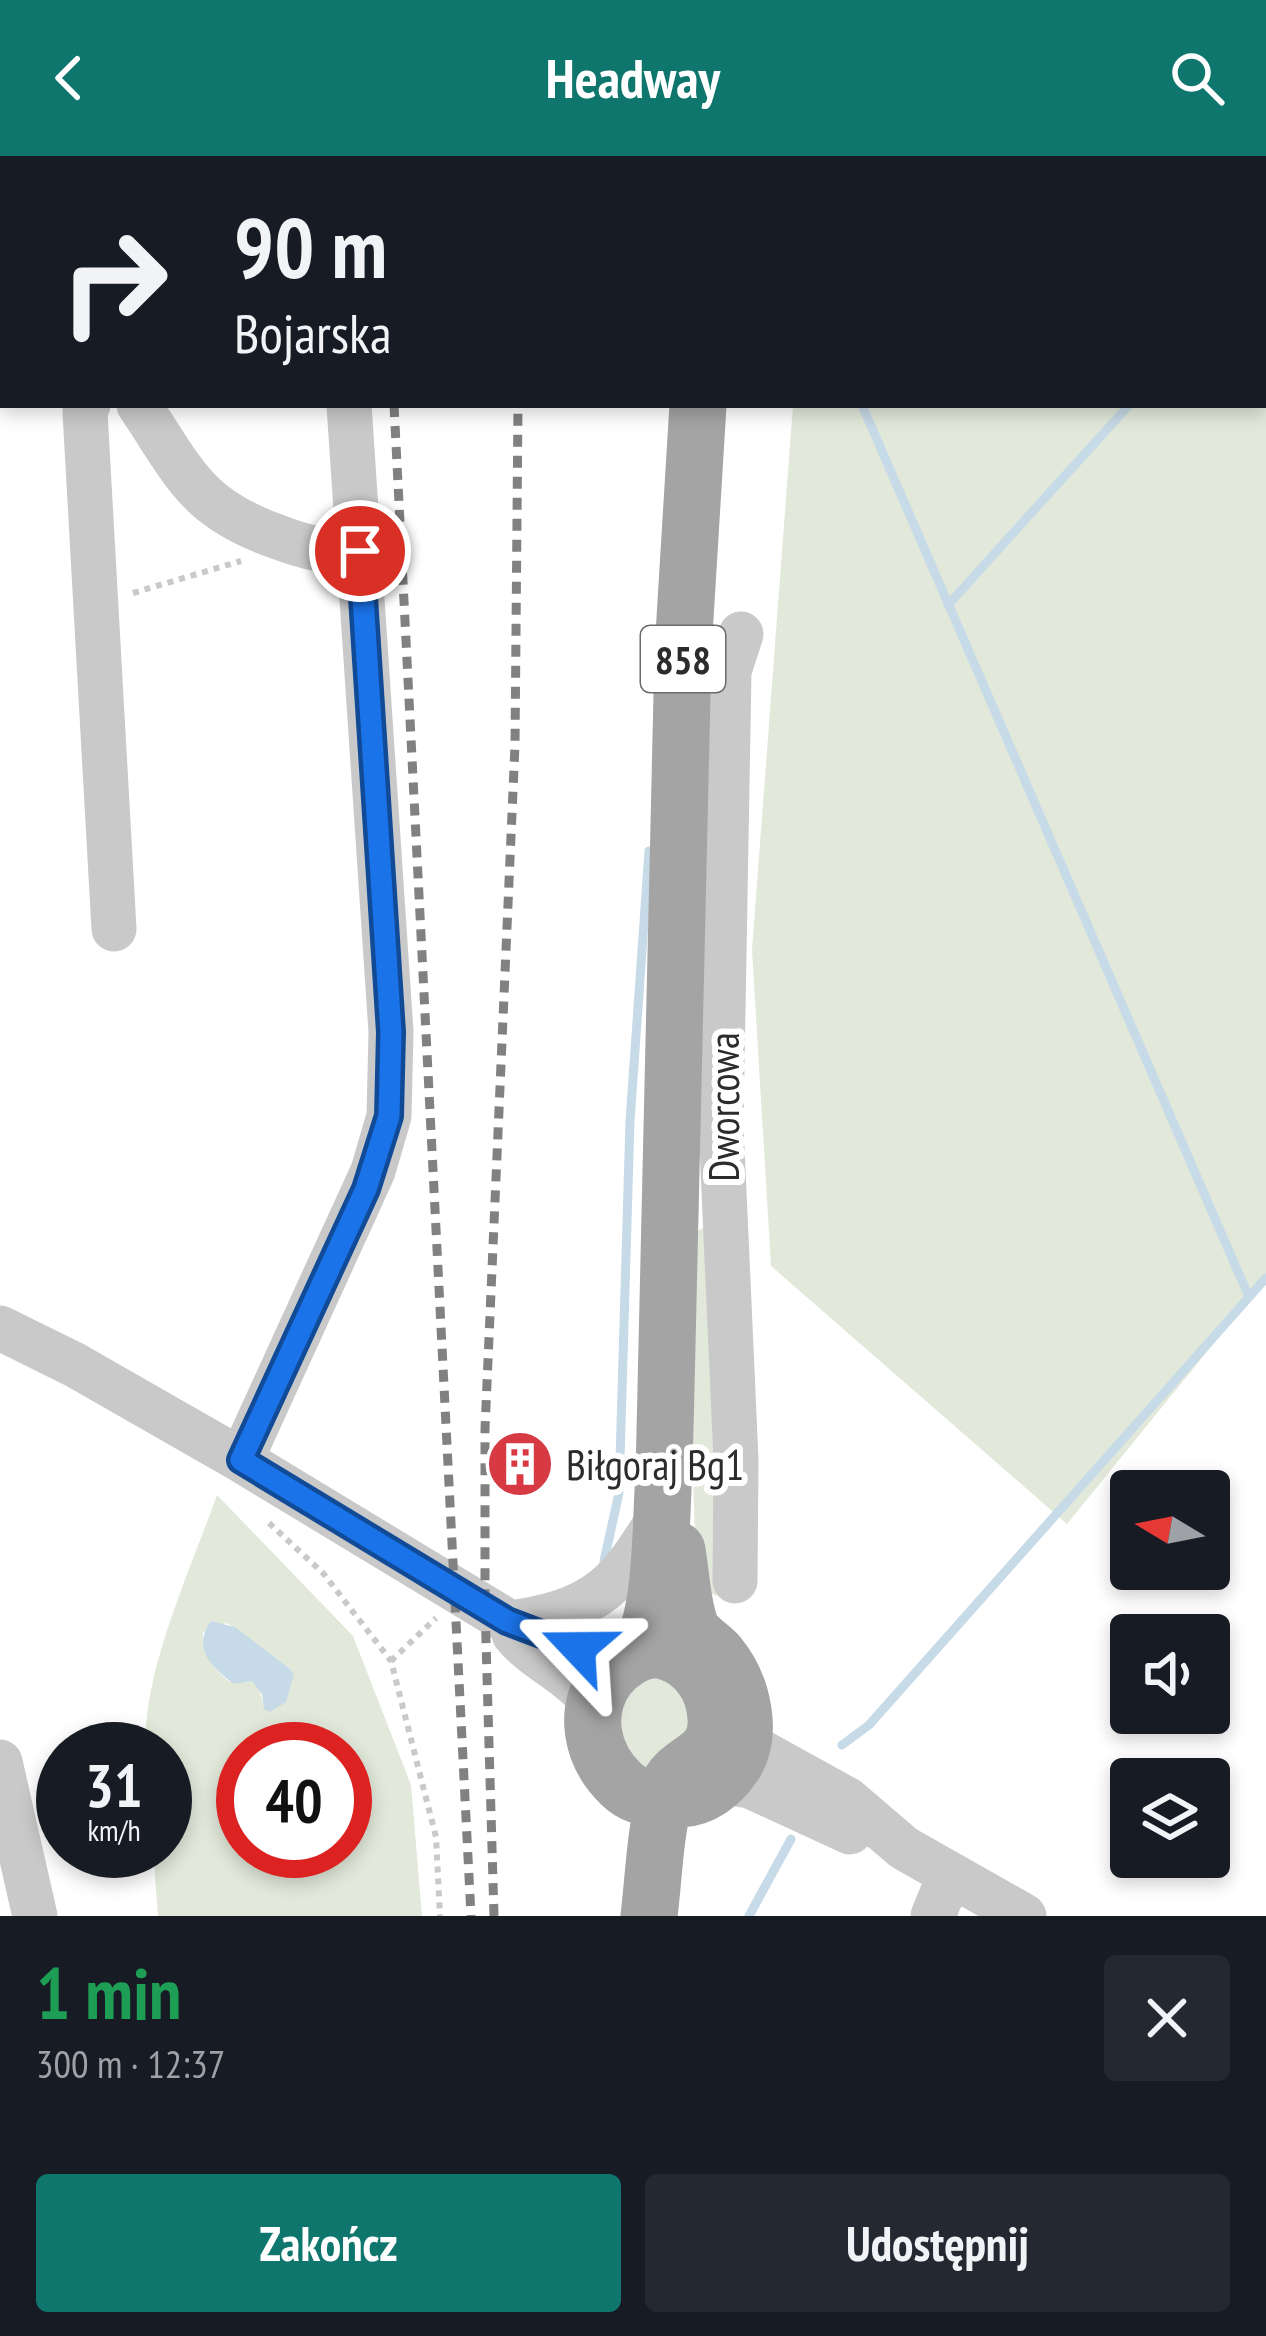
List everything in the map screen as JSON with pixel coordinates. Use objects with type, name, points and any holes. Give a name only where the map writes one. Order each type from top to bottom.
[{"type":"main road","name":"858","points":[[617,1675],[646,1640],[662,1495],[683,651],[698,408]]},
{"type":"main road","name":"858","points":[[662,1495],[711,1594],[692,1630],[716,1652],[735,1683],[743,1713],[726,1748]]},
{"type":"main road","points":[[614,1916],[626,1808],[644,1792],[669,1784],[711,1745],[726,1748],[710,1688],[691,1665],[653,1650],[617,1675],[597,1748],[644,1792],[649,1916]]},
{"type":"street","points":[[87,408],[113,928]]},
{"type":"street","points":[[141,408],[194,487],[213,507],[241,524],[296,544],[328,553],[360,551]]},
{"type":"street","points":[[241,1460],[366,1189],[389,1116],[391,1032],[350,408]]},
{"type":"street","name":"Dworcowa","points":[[711,1594],[736,1460],[721,1124],[729,671],[740,634]]},
{"type":"street","points":[[667,1213],[723,1213]]},
{"type":"street","points":[[0,1328],[75,1365],[512,1621],[617,1675]]},
{"type":"street","points":[[512,1621],[577,1606],[606,1590],[629,1566],[662,1495]]},
{"type":"street","points":[[726,1748],[750,1786],[845,1831],[904,1848],[1024,1916]]},
{"type":"street","points":[[0,1762],[35,1916]]},
{"type":"street","points":[[933,1916],[950,1874]]},
{"type":"path","points":[[95,604],[296,544]]},
{"type":"path","points":[[241,1460],[270,1524],[323,1573],[392,1660],[410,1748],[436,1837],[440,1916]]},
{"type":"green space","points":[[793,408],[1266,408],[1266,1279],[1067,1524],[771,1266],[752,950]]},
{"type":"green space","points":[[706,1226],[720,1520],[717,1596],[697,1587],[693,1479],[696,1232]]},
{"type":"green space","points":[[217,1495],[353,1636],[411,1785],[422,1916],[158,1916],[155,1878],[192,1878],[192,1722],[147,1722],[151,1688]],"holes":[[[227,1623],[289,1668],[263,1703],[252,1681],[230,1682],[213,1666],[203,1632]]]},
{"type":"green space","points":[[661,1678],[684,1694],[692,1723],[650,1772],[628,1757],[617,1718],[638,1686]]},
{"type":"water","points":[[211,1621],[235,1627],[289,1668],[294,1674],[286,1702],[270,1712],[264,1709],[262,1694],[252,1681],[234,1684],[218,1671],[204,1649]]},
{"type":"waterway","points":[[863,408],[1249,1297]]},
{"type":"waterway","points":[[948,605],[1126,408]]},
{"type":"waterway","points":[[604,1561],[619,1493],[630,1121],[649,851]]},
{"type":"waterway","points":[[842,1745],[869,1725],[1266,1278]]},
{"type":"waterway","points":[[749,1916],[791,1839]]},
{"type":"railway","points":[[394,408],[471,1916]]},
{"type":"railway","points":[[494,1916],[485,1429],[515,745],[518,408]]},
{"type":"place","name":"Biłgoraj Bg1","points":[[520,1464]]},
{"type":"route","points":[[360,551],[391,1032],[389,1116],[366,1189],[241,1460],[507,1621],[578,1648]]}]
